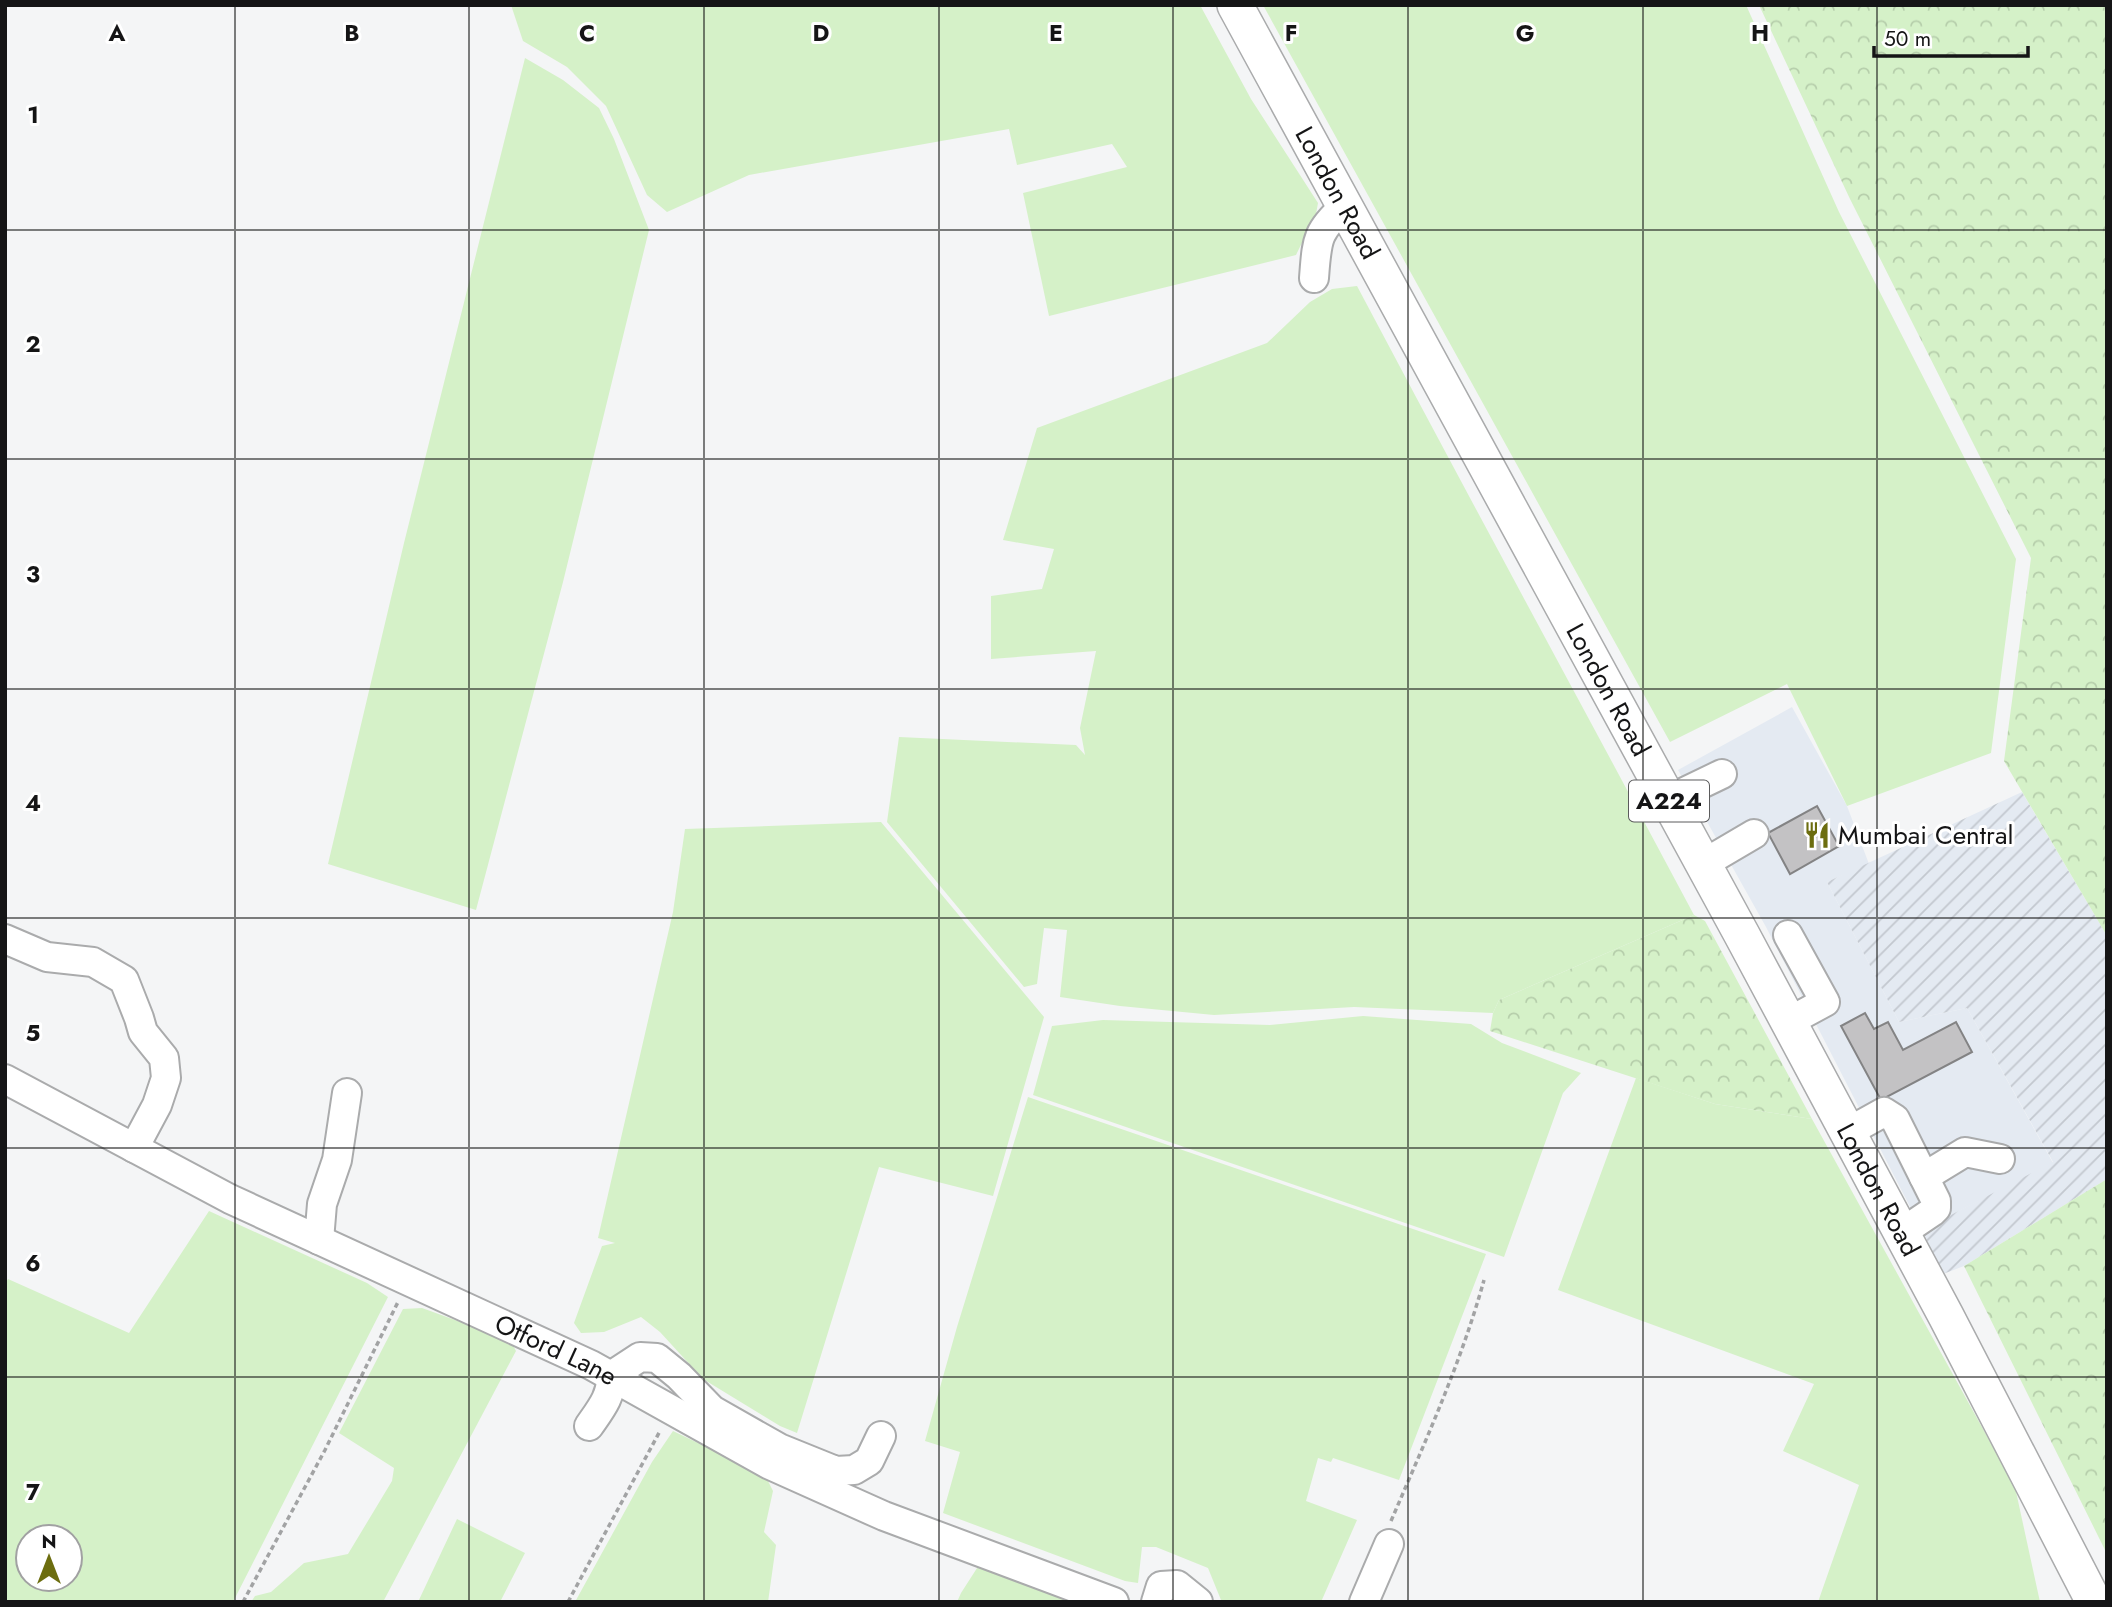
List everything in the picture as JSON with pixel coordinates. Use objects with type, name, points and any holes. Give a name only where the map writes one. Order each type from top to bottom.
[{"type":"main road","name":"London Road","points":[[1236,5],[1848,1132],[2094,1602]]},
{"type":"street","points":[[1314,278],[1317,244],[1326,223],[1345,206]]},
{"type":"street","points":[[1668,800],[1722,774]]},
{"type":"street","points":[[1703,864],[1754,834]]},
{"type":"street","points":[[1788,935],[1825,1002],[1788,1022]]},
{"type":"street","points":[[5,939],[47,957],[93,962],[124,981],[143,1032],[164,1058],[166,1078],[157,1105],[134,1147]]},
{"type":"street","name":"Otford Lane","points":[[5,1079],[230,1199],[611,1376],[770,1465],[884,1516],[1114,1602]]},
{"type":"street","points":[[319,1240],[322,1204],[337,1160],[347,1093]]},
{"type":"street","points":[[1848,1132],[1884,1112],[1895,1119],[1936,1202],[1936,1208],[1932,1212],[1902,1233]]},
{"type":"street","points":[[1924,1177],[1965,1152],[2000,1159]]},
{"type":"street","points":[[589,1426],[605,1403],[611,1388],[611,1376],[640,1357],[657,1358],[712,1410],[779,1448],[836,1471],[854,1470],[869,1461],[881,1436]]},
{"type":"street","points":[[1364,1602],[1389,1544]]},
{"type":"street","points":[[1156,1602],[1161,1586],[1177,1585],[1198,1602]]},
{"type":"path","points":[[1389,1544],[1391,1522],[1440,1408],[1484,1280]]},
{"type":"path","points":[[243,1602],[325,1450],[408,1281]]},
{"type":"path","points":[[568,1602],[672,1409]]},
{"type":"shaded area","points":[[1792,707],[1847,806],[1869,864],[1827,882],[1899,1022],[1967,1008],[2053,1163],[1922,1230],[1766,927],[1678,770]]},
{"type":"shaded area","points":[[2022,792],[2107,936],[2107,1179],[1964,1266],[1943,1274],[1922,1230],[2053,1162],[1967,1008],[1899,1022],[1827,882]]},
{"type":"green space","points":[[511,5],[1200,5],[1251,99],[1318,203],[1316,214],[1296,255],[1049,316],[1023,193],[1127,167],[1112,144],[1017,165],[1009,129],[749,175],[667,212],[647,195],[606,106],[567,67],[523,41]]},
{"type":"green space","points":[[1263,5],[1746,5],[1839,212],[2016,559],[1991,753],[1847,806],[1787,684],[1670,742]]},
{"type":"green space","points":[[1759,5],[2107,5],[2107,936],[2004,761],[2031,558],[1850,199]]},
{"type":"green space","points":[[525,58],[563,80],[599,108],[614,139],[649,230],[563,582],[476,910],[328,864],[404,543]]},
{"type":"green space","points":[[1357,286],[1694,915],[1499,1000],[1493,1013],[1354,1007],[1214,1015],[1060,997],[1067,930],[1044,928],[1037,984],[1024,987],[887,822],[899,737],[1076,745],[1085,755],[1080,728],[1096,651],[991,659],[991,596],[1042,589],[1054,549],[1003,540],[1037,428],[1267,343],[1310,302],[1332,289]]},
{"type":"green space","points":[[881,822],[1044,1017],[993,1196],[879,1167],[797,1433],[780,1426],[703,1379],[660,1332],[641,1317],[604,1332],[581,1333],[574,1323],[602,1246],[615,1243],[598,1238],[673,912],[685,829]]},
{"type":"green space","points":[[1694,915],[1705,921],[1812,1119],[1715,1104],[1490,1031],[1493,1013],[1499,1000]]},
{"type":"green space","points":[[1363,1016],[1471,1024],[1502,1043],[1581,1073],[1563,1093],[1504,1257],[1033,1095],[1052,1026],[1103,1020],[1270,1025]]},
{"type":"green space","points":[[1636,1078],[1715,1104],[1812,1119],[2015,1487],[2040,1602],[1818,1602],[1859,1485],[1783,1451],[1814,1384],[1558,1290]]},
{"type":"green space","points":[[1028,1097],[1486,1254],[1399,1480],[1333,1458],[1331,1462],[1318,1458],[1306,1501],[1357,1520],[1321,1602],[1221,1600],[1208,1568],[1156,1547],[1142,1547],[1138,1583],[1125,1581],[943,1513],[960,1452],[925,1441]]},
{"type":"green space","points":[[2107,1179],[2107,1554],[1964,1266]]},
{"type":"green space","points":[[209,1211],[367,1283],[388,1297],[233,1602],[5,1602],[5,1284],[8,1279],[129,1333]]},
{"type":"green space","points":[[422,1308],[510,1340],[516,1351],[383,1602],[251,1602],[255,1596],[271,1592],[304,1563],[348,1554],[392,1481],[394,1468],[339,1433],[403,1309]]},
{"type":"green space","points":[[673,1431],[765,1475],[773,1491],[764,1532],[776,1545],[768,1602],[575,1602],[652,1462]]},
{"type":"green space","points":[[457,1519],[525,1553],[500,1602],[418,1602]]},
{"type":"green space","points":[[979,1565],[1065,1600],[1066,1602],[957,1602]]},
{"type":"building","points":[[1817,806],[1839,846],[1790,874],[1768,833]]},
{"type":"building","points":[[1865,1013],[1874,1029],[1888,1022],[1903,1050],[1956,1022],[1972,1052],[1881,1100],[1841,1026]]},
{"type":"place","name":"Mumbai Central","points":[[1817,835]]}]
